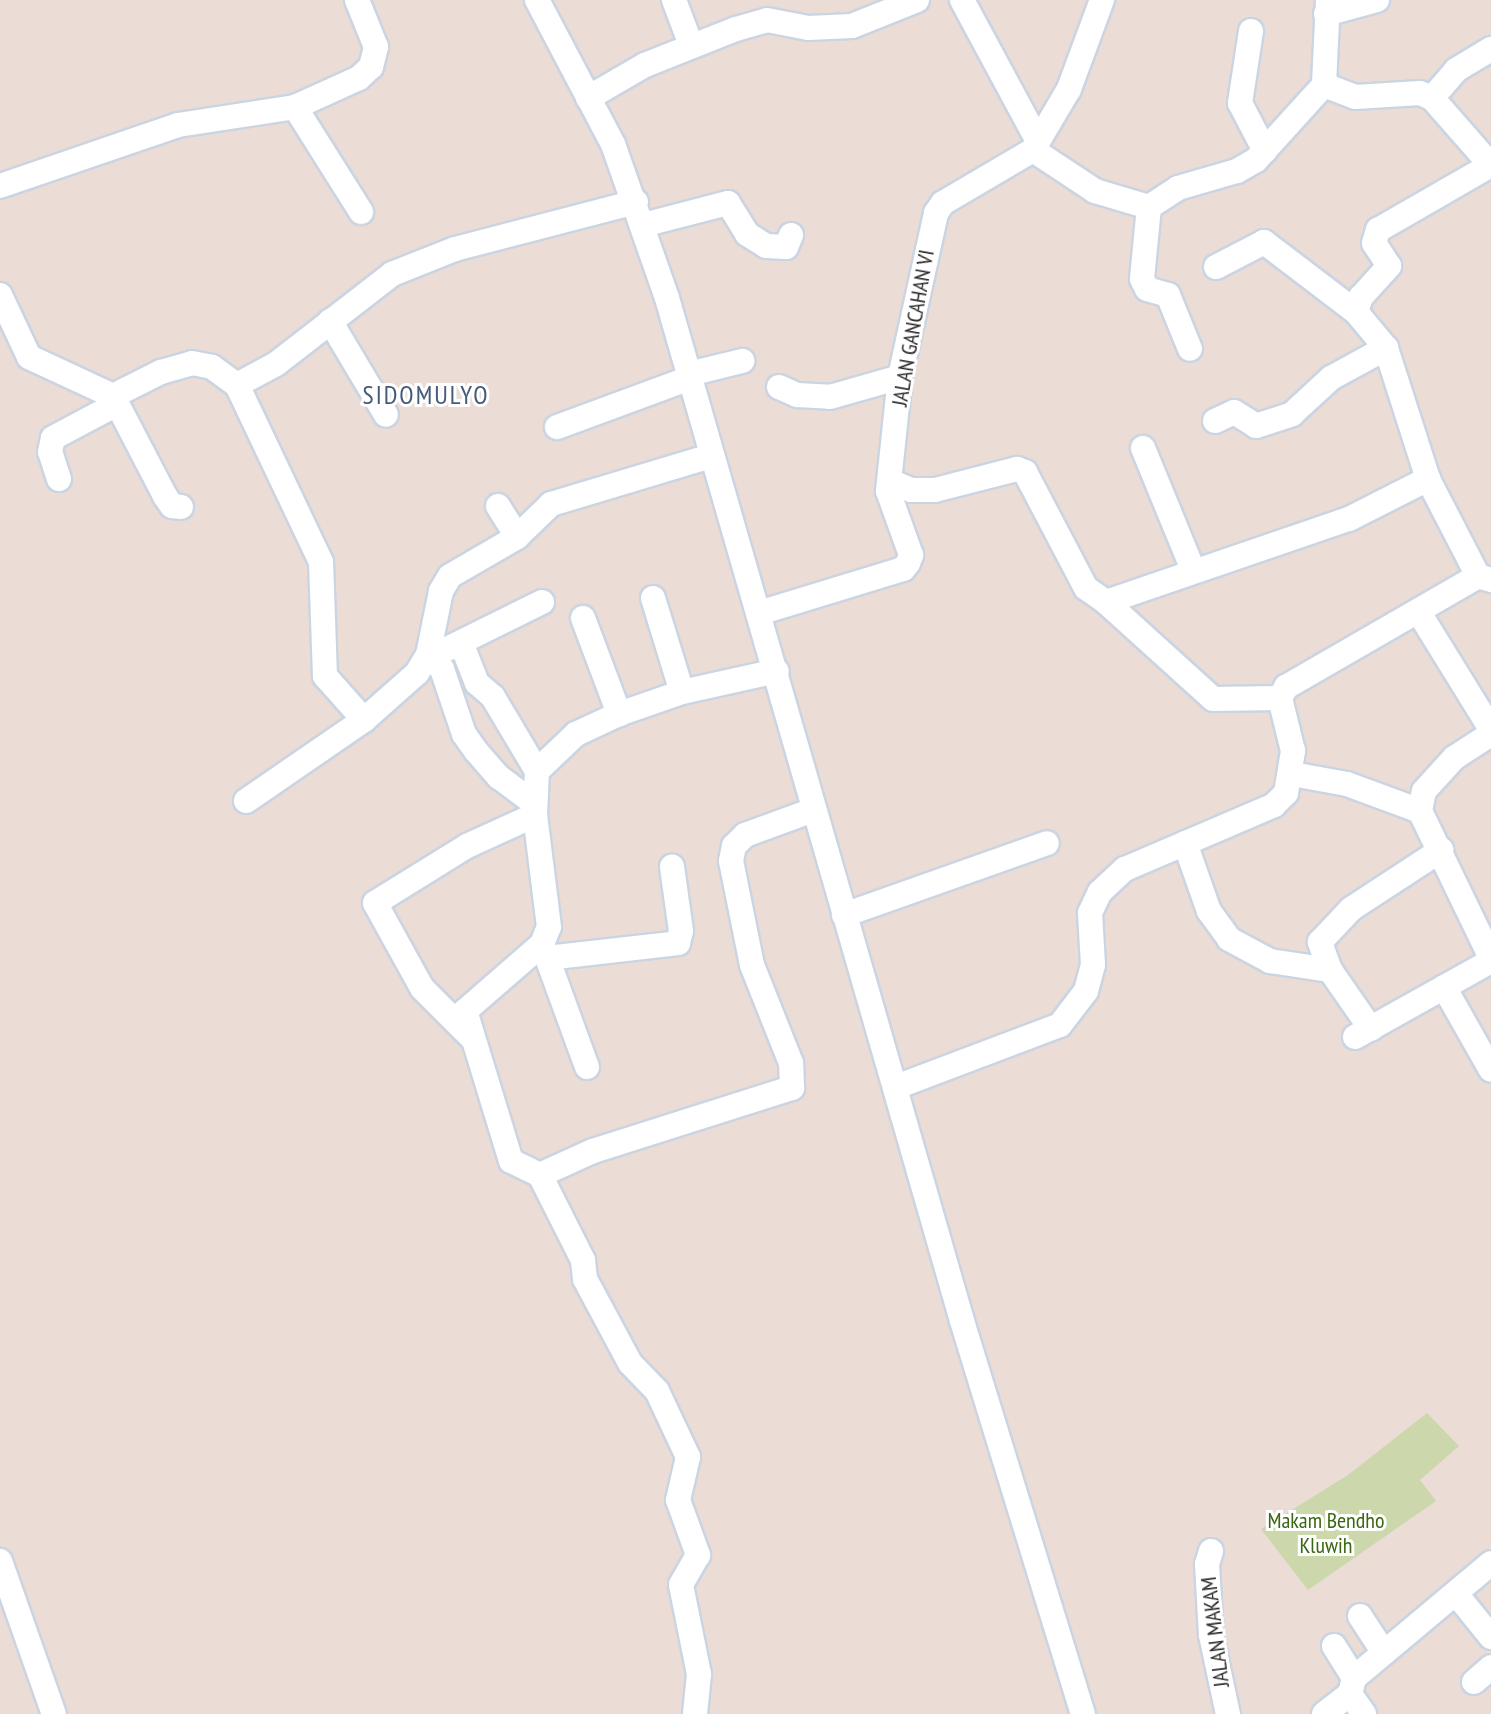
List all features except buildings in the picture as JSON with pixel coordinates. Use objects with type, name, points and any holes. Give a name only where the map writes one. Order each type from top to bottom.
[{"type":"street","points":[[0,186],[178,125],[295,107],[359,78],[371,67],[376,47],[357,0]]},
{"type":"street","points":[[537,0],[588,98],[640,214],[777,671],[844,915],[1083,1714]]},
{"type":"street","points":[[674,0],[691,45]]},
{"type":"street","points":[[588,98],[764,10],[808,28],[852,26],[917,0]]},
{"type":"street","points":[[962,0],[1036,146],[1095,191],[1149,207],[1178,188],[1237,171],[1265,151],[1324,85],[1327,7],[1377,0]]},
{"type":"street","name":"JALAN GANCAHAN VI","points":[[759,613],[903,569],[911,555],[888,491],[900,377],[939,208],[1036,146],[1082,62],[1102,0]]},
{"type":"street","points":[[1251,31],[1240,103],[1265,151]]},
{"type":"street","points":[[1432,98],[1456,70],[1491,49]]},
{"type":"street","points":[[1324,85],[1355,97],[1420,93],[1432,98],[1490,164],[1378,230],[1374,243],[1389,266],[1361,297],[1356,312]]},
{"type":"street","points":[[295,107],[361,212]]},
{"type":"street","points":[[237,385],[276,364],[392,274],[423,261],[640,214],[728,203],[747,234],[766,246],[786,247],[791,235]]},
{"type":"street","points":[[1149,207],[1142,279],[1147,289],[1168,295],[1190,349]]},
{"type":"street","points":[[1216,267],[1264,242],[1356,312],[1386,348],[1428,479],[1484,578],[1297,676],[1280,698]]},
{"type":"street","points":[[0,295],[29,357],[115,400],[165,496],[172,506],[181,507]]},
{"type":"street","points":[[330,321],[386,415]]},
{"type":"street","points":[[1215,421],[1234,412],[1256,426],[1292,414],[1331,378],[1386,348]]},
{"type":"street","points":[[557,427],[690,376],[742,361]]},
{"type":"street","points":[[59,479],[50,452],[53,438],[161,372],[192,363],[212,367],[237,385],[321,562],[325,676],[364,720]]},
{"type":"street","points":[[779,387],[797,395],[830,397],[900,377]]},
{"type":"street","points":[[1143,448],[1193,570]]},
{"type":"street","points":[[246,801],[364,720],[417,673],[429,652],[444,583],[517,537],[551,504],[711,456]]},
{"type":"street","points":[[890,481],[911,490],[935,490],[1017,469],[1025,472],[1086,588],[1106,602],[1213,699],[1280,698]]},
{"type":"street","points":[[1106,602],[1349,519],[1428,479]]},
{"type":"street","points":[[498,506],[517,537]]},
{"type":"street","points":[[653,598],[682,692]]},
{"type":"street","points":[[429,652],[462,645],[542,602]]},
{"type":"street","points":[[1418,611],[1491,731],[1454,758],[1424,791],[1420,811],[1441,850],[1491,960],[1363,1033],[1320,949],[1325,934],[1351,909],[1441,850]]},
{"type":"street","points":[[583,618],[619,714]]},
{"type":"street","points":[[462,645],[477,683],[493,697],[537,771],[535,809],[549,927],[545,951],[587,1067]]},
{"type":"street","points":[[429,652],[442,669],[464,734],[499,777],[535,809]]},
{"type":"street","points":[[537,771],[576,734],[619,714],[682,692],[777,671]]},
{"type":"street","points":[[896,1087],[1060,1025],[1074,1011],[1093,965],[1090,913],[1100,892],[1125,869],[1274,805],[1286,793],[1292,774],[1293,751],[1280,698]]},
{"type":"street","points":[[1292,774],[1347,784],[1420,811]]},
{"type":"street","points":[[471,1037],[422,988],[375,903],[467,846],[535,809]]},
{"type":"street","points":[[540,1175],[593,1151],[792,1088],[791,1063],[752,965],[731,861],[734,846],[745,835],[813,810]]},
{"type":"street","points":[[844,915],[1047,843]]},
{"type":"street","points":[[1185,843],[1209,911],[1229,939],[1270,961],[1330,970]]},
{"type":"street","points":[[672,867],[681,931],[678,943],[545,951],[468,1005],[465,1019],[511,1161],[540,1175],[583,1260],[583,1276],[630,1363],[657,1391],[688,1457],[678,1500],[698,1555],[681,1585],[699,1674],[695,1714]]},
{"type":"street","points":[[1444,987],[1491,1070]]},
{"type":"street","name":"JALAN MAKAM","points":[[1211,1551],[1207,1564],[1211,1635],[1228,1714]]},
{"type":"street","points":[[0,1561],[54,1714]]},
{"type":"street","points":[[1324,1714],[1384,1653],[1457,1595],[1491,1563]]},
{"type":"street","points":[[1457,1595],[1491,1637]]},
{"type":"street","points":[[1360,1616],[1384,1653]]},
{"type":"street","points":[[1334,1646],[1364,1714]]},
{"type":"green space","name":"Makam Bendho Kluwih","points":[[1427,1413],[1459,1446],[1420,1480],[1436,1501],[1308,1590],[1261,1529],[1348,1475]]},
{"type":"district","name":"SIDOMULYO","points":[[426,395]]}]
